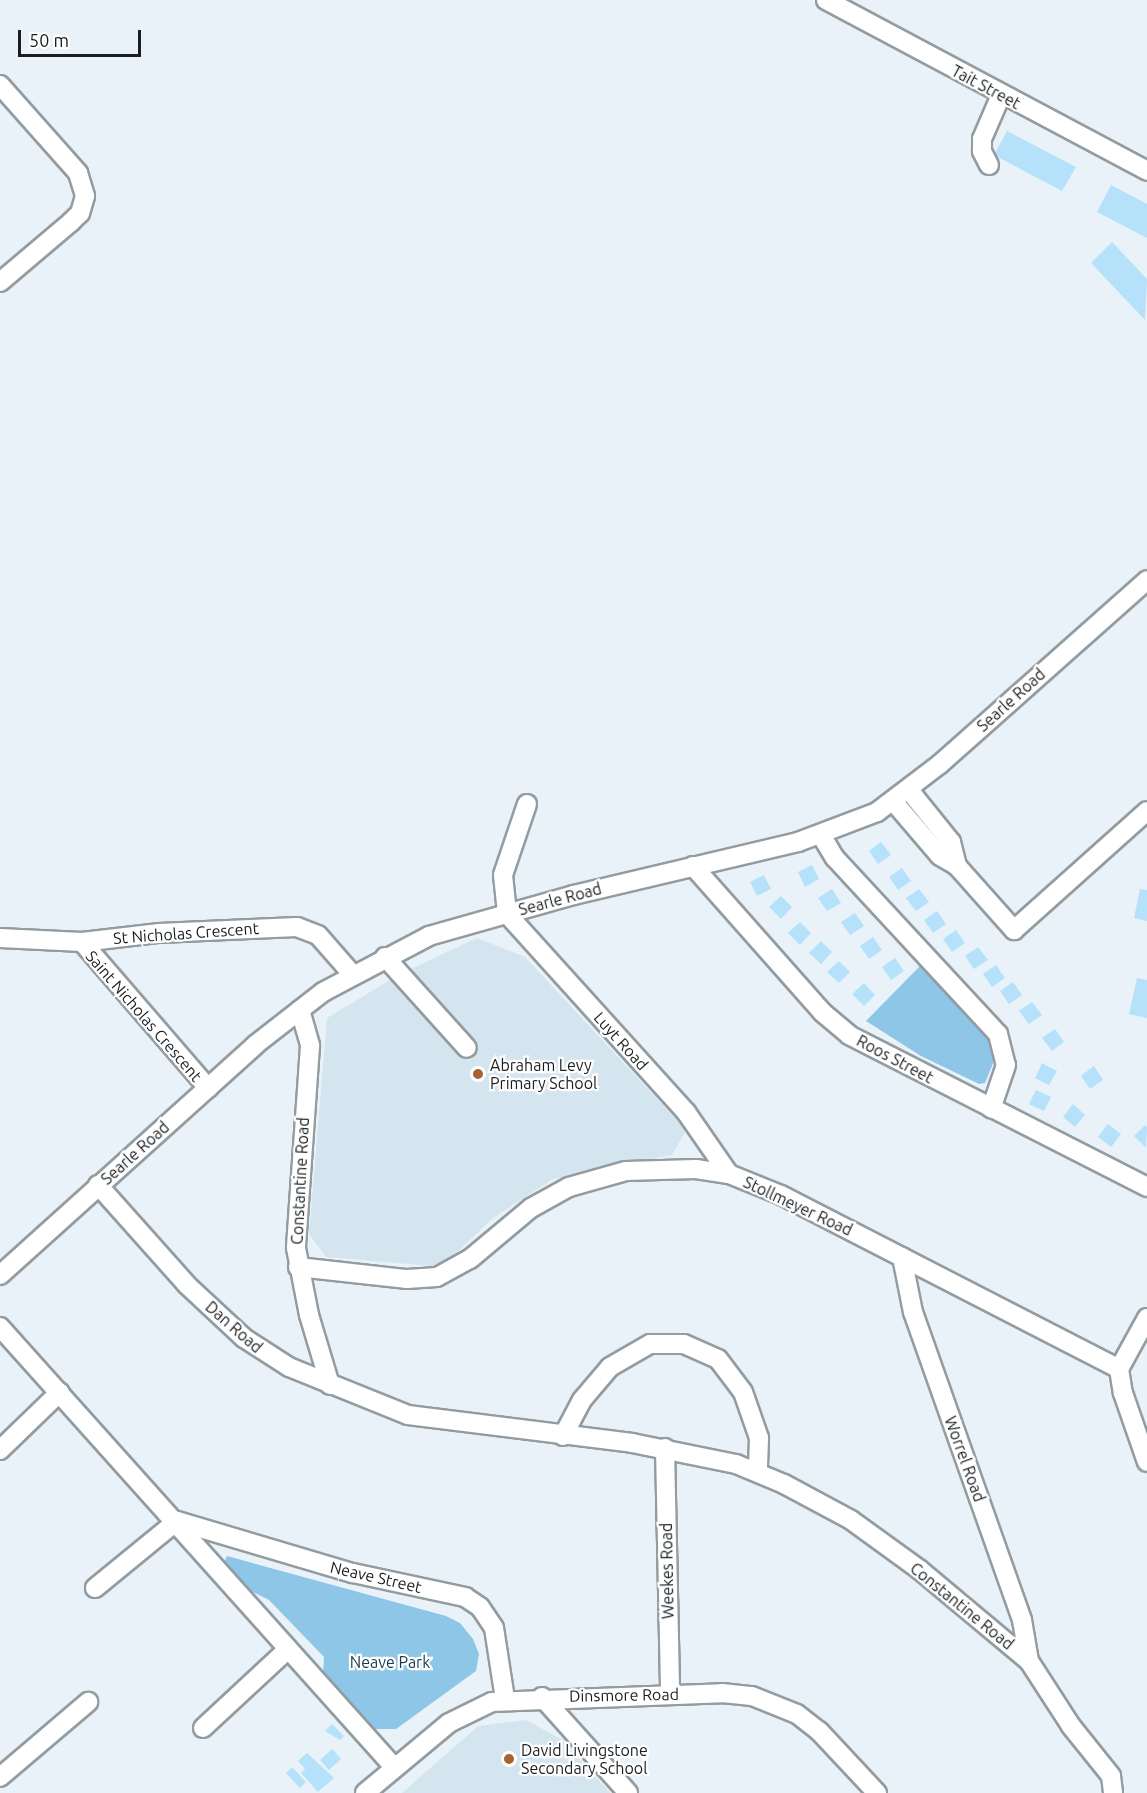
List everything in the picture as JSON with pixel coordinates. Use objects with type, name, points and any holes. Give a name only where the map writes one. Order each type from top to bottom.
[{"type":"street","name":"Tait Street","points":[[826,0],[1147,171]]},
{"type":"street","points":[[0,85],[82,180],[85,196],[80,213],[0,282]]},
{"type":"street","points":[[989,165],[982,151],[982,139],[1001,95]]},
{"type":"street","name":"Searle Road","points":[[0,1275],[208,1088],[300,1010],[352,975],[429,936],[693,866],[821,835],[893,801],[909,790],[1147,580]]},
{"type":"street","points":[[909,790],[951,842],[957,866]]},
{"type":"street","points":[[893,801],[940,856],[957,866],[1014,930],[1147,811]]},
{"type":"street","points":[[507,914],[503,875],[527,804]]},
{"type":"street","points":[[821,835],[835,858],[998,1034],[1006,1065],[992,1109]]},
{"type":"street","name":"Roos Street","points":[[693,866],[834,1024],[866,1045],[1147,1187]]},
{"type":"street","name":"Luyt Road","points":[[507,914],[686,1112],[729,1174]]},
{"type":"street","name":"St Nicholas Crescent","points":[[0,938],[82,942],[159,933],[297,927],[318,935],[352,975]]},
{"type":"street","name":"Saint Nicholas Crescent","points":[[82,942],[208,1088]]},
{"type":"street","points":[[385,957],[467,1048]]},
{"type":"street","name":"Constantine Road","points":[[300,1010],[310,1046],[296,1201],[298,1267],[330,1385]]},
{"type":"street","name":"Stollmeyer Road","points":[[298,1267],[407,1279],[437,1277],[470,1259],[531,1208],[585,1181],[665,1168],[729,1174],[781,1195],[1119,1369]]},
{"type":"street","name":"Dan Road","points":[[98,1185],[188,1285],[244,1338],[289,1367],[408,1415]]},
{"type":"street","name":"Worrel Road","points":[[902,1257],[913,1312],[1022,1620],[1029,1661]]},
{"type":"street","points":[[1147,1318],[1119,1369],[1123,1393],[1147,1462]]},
{"type":"street","points":[[0,1327],[177,1521],[394,1767]]},
{"type":"street","points":[[563,1436],[582,1400],[610,1366],[650,1344],[684,1344],[718,1359],[743,1392],[759,1438],[758,1472]]},
{"type":"street","points":[[0,1450],[60,1392]]},
{"type":"street","name":"Constantine Road","points":[[408,1415],[665,1448],[758,1472],[850,1520],[920,1570],[1029,1661],[1071,1726],[1111,1776],[1113,1793]]},
{"type":"street","name":"Weekes Road","points":[[665,1448],[670,1694]]},
{"type":"street","points":[[95,1588],[177,1521]]},
{"type":"street","name":"Neave Street","points":[[177,1521],[353,1573],[465,1597],[480,1607],[494,1628],[505,1699]]},
{"type":"street","points":[[203,1728],[288,1649]]},
{"type":"street","name":"Dinsmore Road","points":[[365,1793],[448,1723],[471,1710],[505,1699],[741,1694],[788,1708],[819,1731],[877,1793]]},
{"type":"street","points":[[543,1697],[628,1793]]},
{"type":"street","points":[[0,1777],[88,1702]]},
{"type":"street","points":[[0,1786],[7,1793]]},
{"type":"shaded area","name":"Abraham Levy Primary School","points":[[477,938],[525,957],[686,1130],[672,1155],[553,1179],[493,1218],[452,1257],[432,1266],[326,1257],[309,1234],[327,1018],[400,974]]},
{"type":"shaded area","name":"David Livingstone Secondary School","points":[[526,1720],[563,1740],[610,1793],[402,1793],[478,1726]]},
{"type":"green space","points":[[920,966],[993,1044],[994,1061],[985,1083],[979,1084],[921,1056],[866,1021]]},
{"type":"green space","name":"Neave Park","points":[[227,1556],[446,1616],[460,1623],[473,1639],[479,1654],[476,1671],[396,1729],[370,1729],[323,1673],[324,1657],[269,1600],[253,1592],[224,1563]]},
{"type":"building","points":[[1007,131],[1076,167],[1062,191],[994,155]]},
{"type":"building","points":[[1111,185],[1147,204],[1147,238],[1097,212]]},
{"type":"building","points":[[1112,242],[1147,279],[1145,320],[1091,263]]},
{"type":"building","points":[[881,842],[891,855],[878,864],[869,851]]},
{"type":"building","points":[[812,865],[819,879],[805,887],[798,872]]},
{"type":"building","points":[[902,868],[911,881],[898,890],[889,877]]},
{"type":"building","points":[[764,875],[771,889],[757,896],[750,882]]},
{"type":"building","points":[[832,889],[841,903],[827,911],[818,898]]},
{"type":"building","points":[[919,889],[929,902],[916,911],[906,898]]},
{"type":"building","points":[[1140,889],[1147,890],[1147,921],[1134,918]]},
{"type":"building","points":[[781,896],[792,907],[781,919],[769,907]]},
{"type":"building","points":[[937,911],[946,924],[933,933],[924,920]]},
{"type":"building","points":[[855,913],[864,926],[850,935],[841,922]]},
{"type":"building","points":[[800,922],[811,933],[800,945],[788,933]]},
{"type":"building","points":[[956,930],[965,943],[952,952],[943,939]]},
{"type":"building","points":[[873,937],[882,950],[869,959],[860,946]]},
{"type":"building","points":[[821,941],[832,952],[821,964],[809,953]]},
{"type":"building","points":[[978,947],[988,960],[974,969],[965,956]]},
{"type":"building","points":[[895,958],[904,971],[891,980],[882,967]]},
{"type":"building","points":[[839,961],[850,972],[839,983],[827,972]]},
{"type":"building","points":[[996,965],[1005,978],[992,987],[983,974]]},
{"type":"building","points":[[1137,978],[1147,980],[1147,1018],[1129,1014]]},
{"type":"building","points":[[1013,982],[1022,995],[1009,1004],[1000,991]]},
{"type":"building","points":[[864,983],[875,995],[864,1006],[852,994]]},
{"type":"building","points":[[1032,1002],[1042,1015],[1029,1024],[1019,1011]]},
{"type":"building","points":[[1055,1029],[1064,1042],[1052,1051],[1042,1038]]},
{"type":"building","points":[[1042,1063],[1057,1071],[1049,1085],[1035,1078]]},
{"type":"building","points":[[1094,1066],[1103,1080],[1090,1089],[1081,1076]]},
{"type":"building","points":[[1036,1090],[1051,1097],[1044,1111],[1029,1104]]},
{"type":"building","points":[[1073,1104],[1085,1115],[1075,1127],[1063,1117]]},
{"type":"building","points":[[1108,1124],[1121,1134],[1111,1147],[1098,1137]]},
{"type":"building","points":[[1145,1125],[1147,1127],[1146,1148],[1134,1136]]},
{"type":"building","points":[[332,1724],[344,1736],[340,1740],[325,1731]]},
{"type":"building","points":[[332,1749],[341,1759],[329,1770],[320,1760]]},
{"type":"building","points":[[307,1753],[334,1778],[318,1792],[301,1773],[305,1769],[298,1761]]},
{"type":"building","points":[[292,1767],[306,1782],[300,1788],[286,1773]]},
{"type":"place","name":"Abraham Levy Primary School","points":[[478,1074]]},
{"type":"place","name":"David Livingstone Secondary School","points":[[509,1759]]}]
